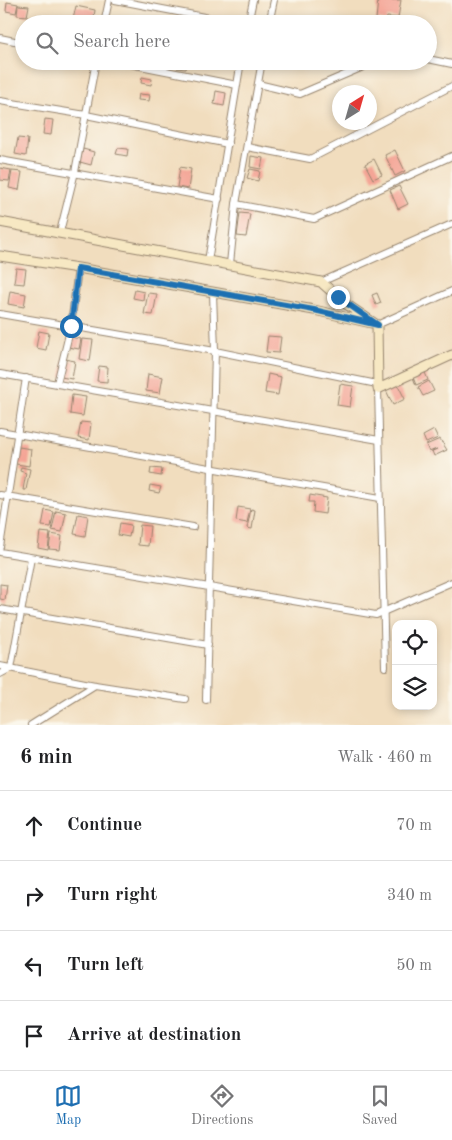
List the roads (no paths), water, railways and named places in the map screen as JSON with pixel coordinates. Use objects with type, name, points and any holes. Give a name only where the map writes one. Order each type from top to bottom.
[{"type":"street","points":[[106,15],[109,0]]},
{"type":"street","points":[[115,0],[194,15]]},
{"type":"street","points":[[250,15],[253,0]]},
{"type":"street","points":[[271,15],[274,0]]},
{"type":"street","points":[[0,38],[15,41]]},
{"type":"street","points":[[437,61],[452,64]]},
{"type":"street","points":[[60,232],[75,172],[94,70]]},
{"type":"street","points":[[161,70],[237,85]]},
{"type":"street","points":[[208,261],[240,70]]},
{"type":"street","points":[[230,264],[236,204],[260,70]]},
{"type":"street","points":[[258,84],[300,94],[356,70]]},
{"type":"street","points":[[247,147],[310,159],[452,86]]},
{"type":"street","points":[[0,101],[86,114],[228,144]]},
{"type":"street","points":[[236,204],[314,219],[452,156]]},
{"type":"street","points":[[0,160],[219,199]]},
{"type":"street","points":[[0,222],[322,282],[346,304],[378,325]]},
{"type":"street","points":[[322,282],[452,224]]},
{"type":"street","points":[[0,256],[314,310],[378,325],[452,291]]},
{"type":"street","points":[[56,384],[71,326],[78,268]]},
{"type":"street","points":[[206,700],[215,351],[213,293]]},
{"type":"street","points":[[0,314],[215,351],[377,386],[452,355]]},
{"type":"street","points":[[378,325],[377,386],[385,667]]},
{"type":"street","points":[[0,374],[379,440]]},
{"type":"street","points":[[0,547],[26,378]]},
{"type":"street","points":[[0,431],[380,498]]},
{"type":"street","points":[[0,494],[193,527]]},
{"type":"street","points":[[0,552],[376,615],[452,582]]},
{"type":"street","points":[[11,668],[30,558]]},
{"type":"street","points":[[0,609],[208,645]]},
{"type":"street","points":[[0,666],[95,685],[185,698]]},
{"type":"street","points":[[0,674],[11,668]]},
{"type":"street","points":[[31,725],[95,685]]}]
